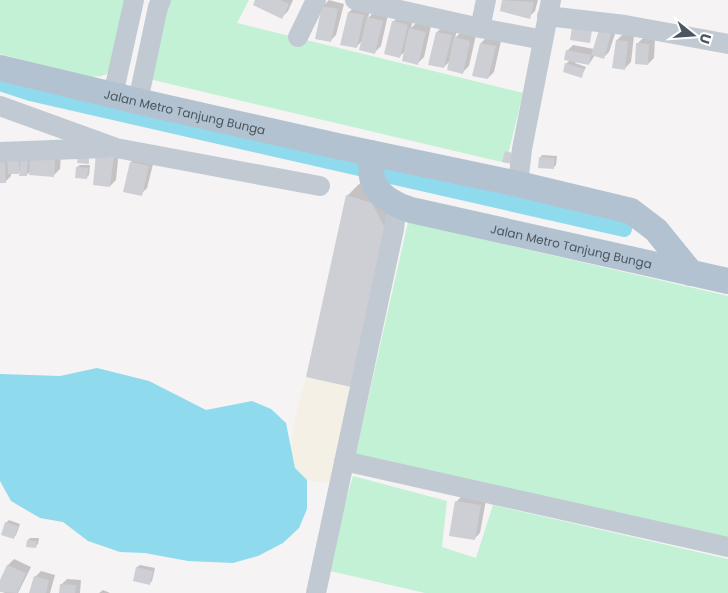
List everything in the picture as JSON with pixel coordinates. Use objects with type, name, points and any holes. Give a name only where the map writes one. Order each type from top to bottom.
[{"type":"main road","name":"Jalan Metro Tanjung Bunga","points":[[0,68],[138,101],[518,184],[632,211],[656,230],[691,273]]},
{"type":"main road","points":[[371,153],[372,180],[376,187],[396,206]]},
{"type":"main road","name":"Jalan Metro Tanjung Bunga","points":[[396,206],[728,281]]},
{"type":"street","points":[[112,95],[134,0]]},
{"type":"street","points":[[138,101],[158,7],[162,0]]},
{"type":"street","points":[[298,37],[316,0]]},
{"type":"street","points":[[480,28],[486,0]]},
{"type":"street","points":[[369,2],[480,28],[533,38]]},
{"type":"street","points":[[518,184],[522,149],[549,8],[625,25],[728,44]]},
{"type":"street","points":[[0,106],[116,148],[320,186]]},
{"type":"street","points":[[0,152],[116,148]]},
{"type":"street","points":[[316,593],[394,229],[396,206]]},
{"type":"street","points":[[344,461],[728,547]]},
{"type":"green space","points":[[0,0],[126,0],[111,65],[107,74],[90,77],[0,54]]},
{"type":"green space","points":[[171,0],[249,0],[237,23],[523,93],[506,163],[149,79],[166,9]]},
{"type":"green space","points":[[408,222],[728,296],[728,542],[355,457]]},
{"type":"green space","points":[[353,476],[447,501],[442,547],[476,558],[493,505],[728,559],[728,593],[425,593],[326,570]]},
{"type":"sand","points":[[306,377],[351,387],[329,483],[314,482],[306,479],[297,471],[293,460],[293,431]]},
{"type":"water","points":[[97,368],[149,381],[206,410],[252,401],[271,409],[286,423],[295,468],[307,480],[307,509],[299,528],[283,543],[258,556],[233,563],[188,561],[145,553],[120,552],[88,541],[63,522],[40,518],[11,501],[0,481],[0,374],[60,376]]},
{"type":"building","points":[[255,0],[280,0],[289,4],[282,19],[253,5]]},
{"type":"building","points":[[502,0],[534,2],[530,19],[500,11]]},
{"type":"building","points":[[322,6],[338,9],[331,42],[315,39]]},
{"type":"building","points":[[348,12],[364,15],[357,48],[340,45]]},
{"type":"building","points":[[367,17],[383,21],[375,54],[359,50]]},
{"type":"building","points":[[392,21],[408,25],[400,58],[384,54]]},
{"type":"building","points":[[572,27],[592,30],[590,43],[570,40]]},
{"type":"building","points":[[409,28],[426,32],[418,65],[402,61]]},
{"type":"building","points":[[599,30],[611,34],[604,59],[591,55]]},
{"type":"building","points":[[436,32],[452,35],[444,68],[428,65]]},
{"type":"building","points":[[454,37],[470,41],[463,74],[447,70]]},
{"type":"building","points":[[616,40],[628,41],[625,70],[612,68]]},
{"type":"building","points":[[480,43],[496,46],[488,79],[472,76]]},
{"type":"building","points":[[636,43],[649,44],[648,65],[635,64]]},
{"type":"building","points":[[566,50],[591,55],[589,65],[564,60]]},
{"type":"building","points":[[565,63],[584,69],[582,78],[563,72]]},
{"type":"building","points":[[505,151],[520,155],[517,165],[502,162]]},
{"type":"building","points":[[96,154],[114,156],[110,187],[93,185]]},
{"type":"building","points":[[7,157],[19,157],[19,174],[8,174]]},
{"type":"building","points":[[21,157],[28,158],[27,176],[19,176]]},
{"type":"building","points":[[78,157],[89,158],[89,164],[77,163]]},
{"type":"building","points":[[539,157],[554,158],[554,169],[538,168]]},
{"type":"building","points":[[30,158],[55,160],[54,177],[29,175]]},
{"type":"building","points":[[5,162],[6,183],[0,183],[0,163]]},
{"type":"building","points":[[130,162],[149,166],[142,196],[123,192]]},
{"type":"building","points":[[76,167],[88,168],[87,179],[75,178]]},
{"type":"building","points":[[346,195],[372,203],[386,230],[351,387],[306,377]]},
{"type":"building","points":[[455,501],[481,505],[475,540],[449,536]]},
{"type":"building","points":[[5,522],[18,526],[14,539],[1,535]]},
{"type":"building","points":[[27,540],[37,541],[36,548],[26,547]]},
{"type":"building","points":[[7,565],[26,573],[17,593],[0,592],[0,580]]},
{"type":"building","points":[[136,567],[153,571],[150,585],[133,581]]},
{"type":"building","points":[[34,576],[49,580],[46,593],[29,593]]},
{"type":"building","points":[[60,584],[76,585],[75,593],[59,593]]},
{"type":"waterway","points":[[0,83],[30,93],[359,168]]},
{"type":"waterway","points":[[386,175],[624,229]]}]
